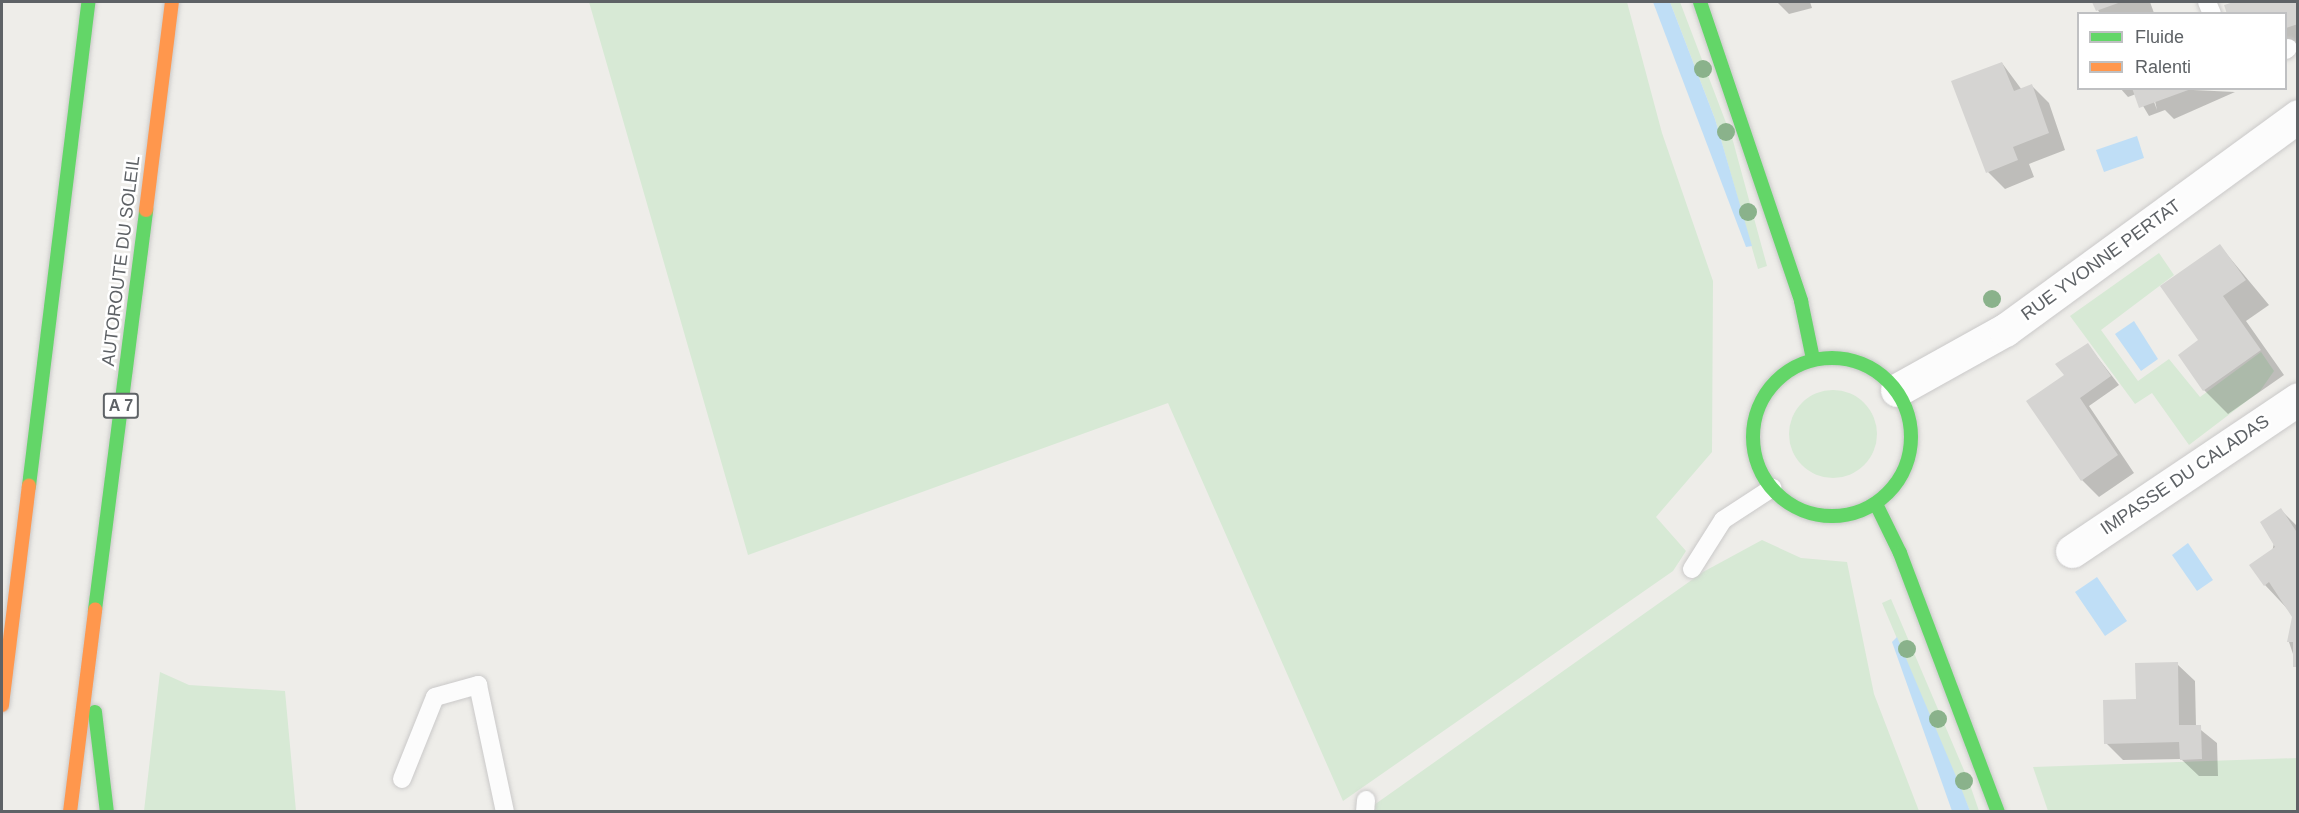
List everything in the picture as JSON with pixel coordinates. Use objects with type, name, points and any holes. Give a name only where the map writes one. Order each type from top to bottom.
[{"type":"main road","points":[[2,705],[88,2]]},
{"type":"main road","name":"AUTOROUTE DU SOLEIL","points":[[70,812],[171,2]]},
{"type":"main road","points":[[1700,2],[1734,90],[1802,301],[1813,360]]},
{"type":"main road","points":[[1813,360],[1860,362],[1897,390],[1909,422],[1907,464],[1876,504],[1855,514],[1809,513],[1772,488],[1755,450],[1753,428],[1763,398],[1784,373],[1813,360]]},
{"type":"main road","points":[[1876,504],[1900,553],[1998,812]]},
{"type":"main road","points":[[88,663],[107,812]]},
{"type":"street","name":"RUE YVONNE PERTAT","points":[[1897,390],[2005,330],[2298,116]]},
{"type":"street","name":"IMPASSE DU CALADAS","points":[[2073,551],[2298,399]]},
{"type":"lane","points":[[1692,569],[1723,520],[1772,488]]},
{"type":"lane","points":[[402,779],[435,697],[478,685],[505,812]]},
{"type":"green space","points":[[589,2],[1627,2],[1662,133],[1713,281],[1712,452],[1656,517],[1686,551],[1673,571],[1343,801],[1168,403],[748,555]]},
{"type":"green space","points":[[1670,2],[1680,2],[1733,141],[1767,266],[1758,269],[1715,119]]},
{"type":"green space","points":[[2159,253],[2174,275],[2101,330],[2138,381],[2169,359],[2200,397],[2261,352],[2274,371],[2260,391],[2189,445],[2152,393],[2135,404],[2070,316]]},
{"type":"green space","points":[[1833,390],[1850,394],[1864,403],[1873,417],[1877,434],[1873,451],[1864,465],[1850,474],[1833,478],[1816,474],[1802,465],[1793,451],[1789,434],[1793,417],[1802,403],[1816,394]]},
{"type":"green space","points":[[1762,540],[1801,558],[1847,562],[1874,694],[1919,811],[1376,812],[1374,805],[1703,572]]},
{"type":"green space","points":[[1891,599],[1969,782],[1979,811],[1970,811],[1882,603]]},
{"type":"green space","points":[[160,672],[189,685],[285,691],[296,811],[144,811]]},
{"type":"green space","points":[[2297,758],[2297,812],[2048,811],[2033,767]]},
{"type":"water","points":[[1653,2],[1670,2],[1715,119],[1752,246],[1746,247]]},
{"type":"water","points":[[2137,136],[2144,158],[2104,172],[2096,150]]},
{"type":"water","points":[[2134,321],[2158,359],[2141,371],[2115,334]]},
{"type":"water","points":[[2188,543],[2213,580],[2197,591],[2172,555]]},
{"type":"water","points":[[2097,577],[2127,621],[2105,636],[2075,592]]},
{"type":"water","points":[[1897,637],[1970,811],[1952,811],[1892,642]]},
{"type":"building","points":[[2092,2],[2121,2],[2096,11]]},
{"type":"building","points":[[2234,2],[2298,2],[2298,24],[2287,28],[2287,12],[2226,12],[2224,5]]},
{"type":"building","points":[[2002,62],[2014,91],[2032,84],[2049,133],[2013,147],[2018,160],[1986,173],[1951,81]]},
{"type":"building","points":[[2133,90],[2188,90],[2139,108]]},
{"type":"building","points":[[2220,244],[2246,280],[2223,296],[2261,350],[2203,391],[2178,355],[2198,340],[2160,286]]},
{"type":"building","points":[[2088,343],[2111,376],[2080,398],[2118,455],[2081,481],[2026,401],[2064,375],[2055,364]]},
{"type":"building","points":[[2281,508],[2298,534],[2298,667],[2293,667],[2293,642],[2287,642],[2292,617],[2269,582],[2264,586],[2249,565],[2275,547],[2260,522]]},
{"type":"building","points":[[2178,662],[2179,725],[2201,725],[2202,759],[2180,760],[2179,742],[2104,744],[2103,700],[2136,699],[2135,663]]},
{"type":"traffic: fast","points":[[29,486],[88,2]]},
{"type":"traffic: fast","points":[[1700,2],[1801,301],[1813,359]]},
{"type":"traffic: fast","points":[[95,610],[146,210]]},
{"type":"traffic: fast","points":[[1832,358],[1862,364],[1876,371],[1888,381],[1898,393],[1905,407],[1911,437],[1905,467],[1898,481],[1888,493],[1876,503],[1862,510],[1832,516],[1802,510],[1788,503],[1776,493],[1766,481],[1759,467],[1753,437],[1759,407],[1766,393],[1776,381],[1788,371],[1802,364],[1832,358]]},
{"type":"traffic: fast","points":[[1876,504],[1900,553],[1998,812]]},
{"type":"traffic: fast","points":[[95,712],[107,812]]},
{"type":"traffic: slow","points":[[146,210],[172,2]]},
{"type":"traffic: slow","points":[[2,705],[29,486]]},
{"type":"traffic: slow","points":[[70,812],[95,610]]}]
